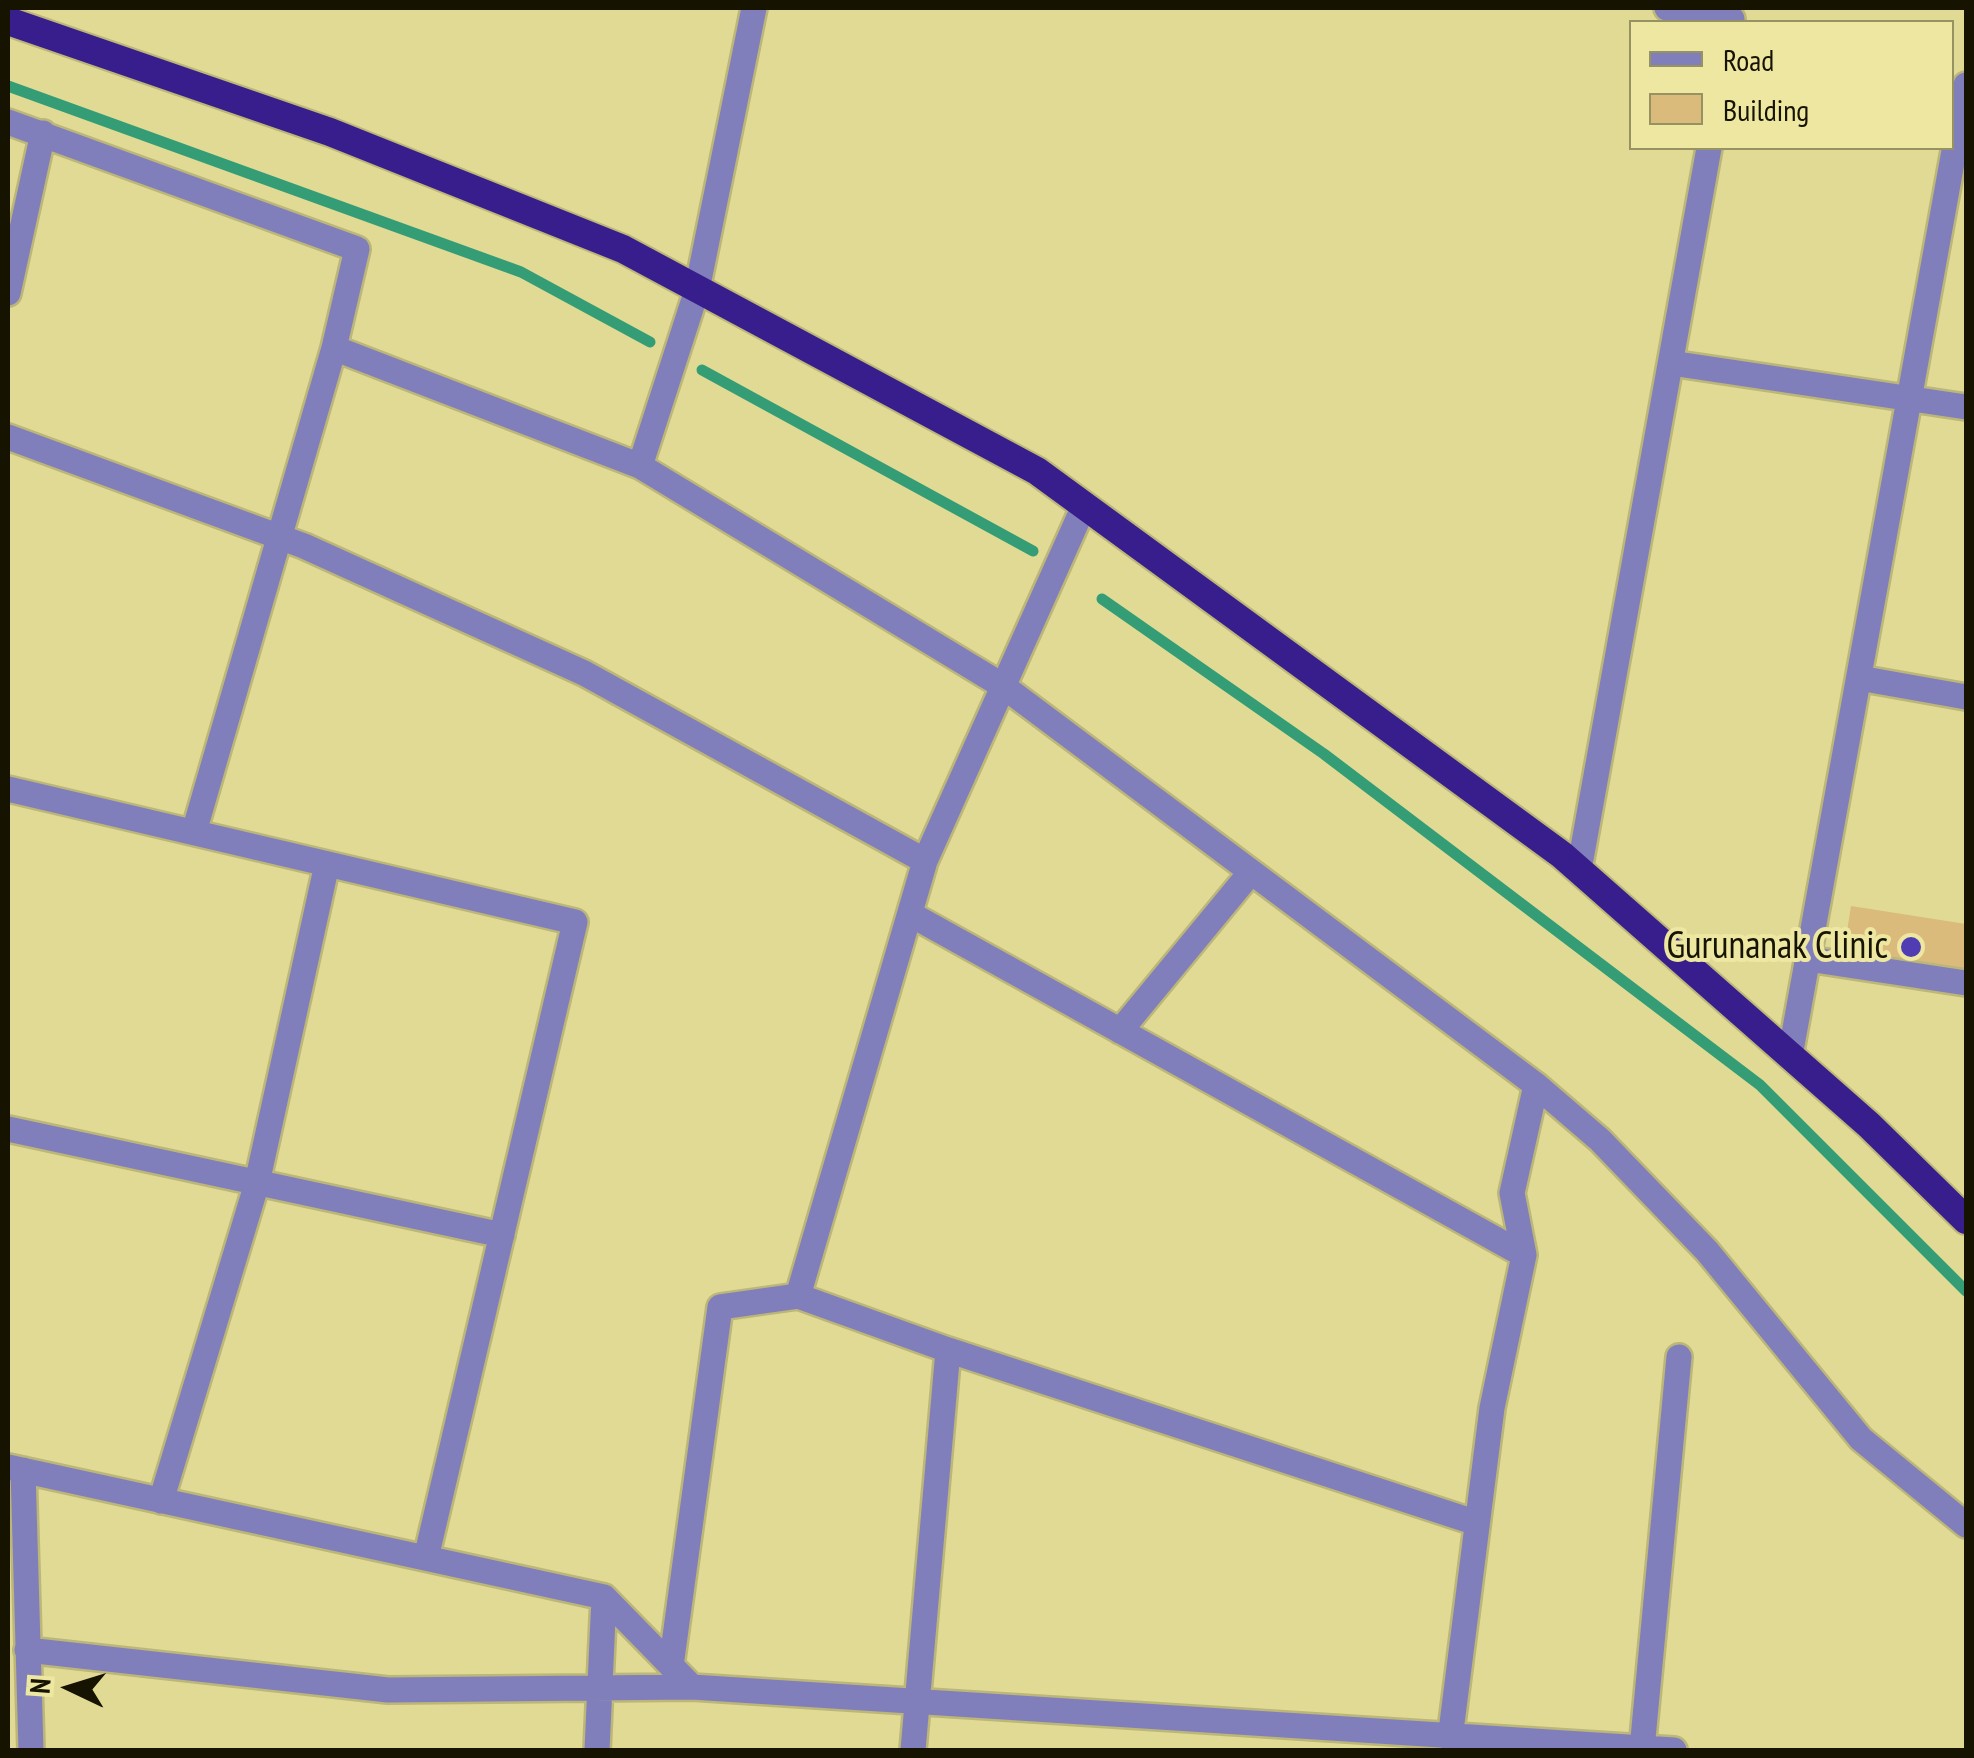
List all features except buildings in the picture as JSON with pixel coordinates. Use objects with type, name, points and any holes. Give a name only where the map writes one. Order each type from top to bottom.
[{"type":"highway","points":[[8,21],[330,132],[624,250],[1036,471],[1579,870],[1790,1056],[1966,1220]]},
{"type":"street","points":[[640,466],[697,290],[754,8]]},
{"type":"street","points":[[1667,8],[1732,16]]},
{"type":"street","points":[[1790,1056],[1966,85]]},
{"type":"street","points":[[8,122],[357,249],[334,348],[194,832]]},
{"type":"street","points":[[8,293],[44,133]]},
{"type":"street","points":[[1579,870],[1709,150]]},
{"type":"street","points":[[334,348],[640,466],[1004,686],[1536,1084],[1600,1140],[1707,1251],[1862,1440],[1966,1525]]},
{"type":"street","points":[[1670,363],[1966,407]]},
{"type":"street","points":[[8,437],[277,536],[584,673],[925,861]]},
{"type":"street","points":[[798,1296],[925,861],[1084,506]]},
{"type":"street","points":[[1860,678],[1966,697]]},
{"type":"street","points":[[8,788],[575,922],[426,1558]]},
{"type":"street","points":[[160,1501],[257,1182],[327,864]]},
{"type":"street","points":[[1120,1032],[1251,872]]},
{"type":"street","points":[[910,914],[1524,1256]]},
{"type":"street","points":[[1808,960],[1966,983]]},
{"type":"street","points":[[1450,1738],[1492,1408],[1524,1256],[1512,1193],[1536,1084]]},
{"type":"street","points":[[8,1130],[502,1235]]},
{"type":"street","points":[[671,1666],[720,1308],[798,1296],[948,1350],[1477,1523]]},
{"type":"street","points":[[913,1750],[948,1350]]},
{"type":"street","points":[[1642,1749],[1679,1357]]},
{"type":"street","points":[[31,1750],[15,1468],[604,1597],[692,1687]]},
{"type":"street","points":[[598,1750],[604,1597]]},
{"type":"street","points":[[27,1650],[388,1690],[600,1691],[692,1687],[1554,1747],[1674,1750]]},
{"type":"waterway","points":[[8,86],[521,272],[650,342]]},
{"type":"waterway","points":[[702,370],[1033,551]]},
{"type":"waterway","points":[[1102,599],[1324,754],[1760,1085],[1966,1291]]},
{"type":"place","name":"Gurunanak Clinic","points":[[1911,947]]}]
